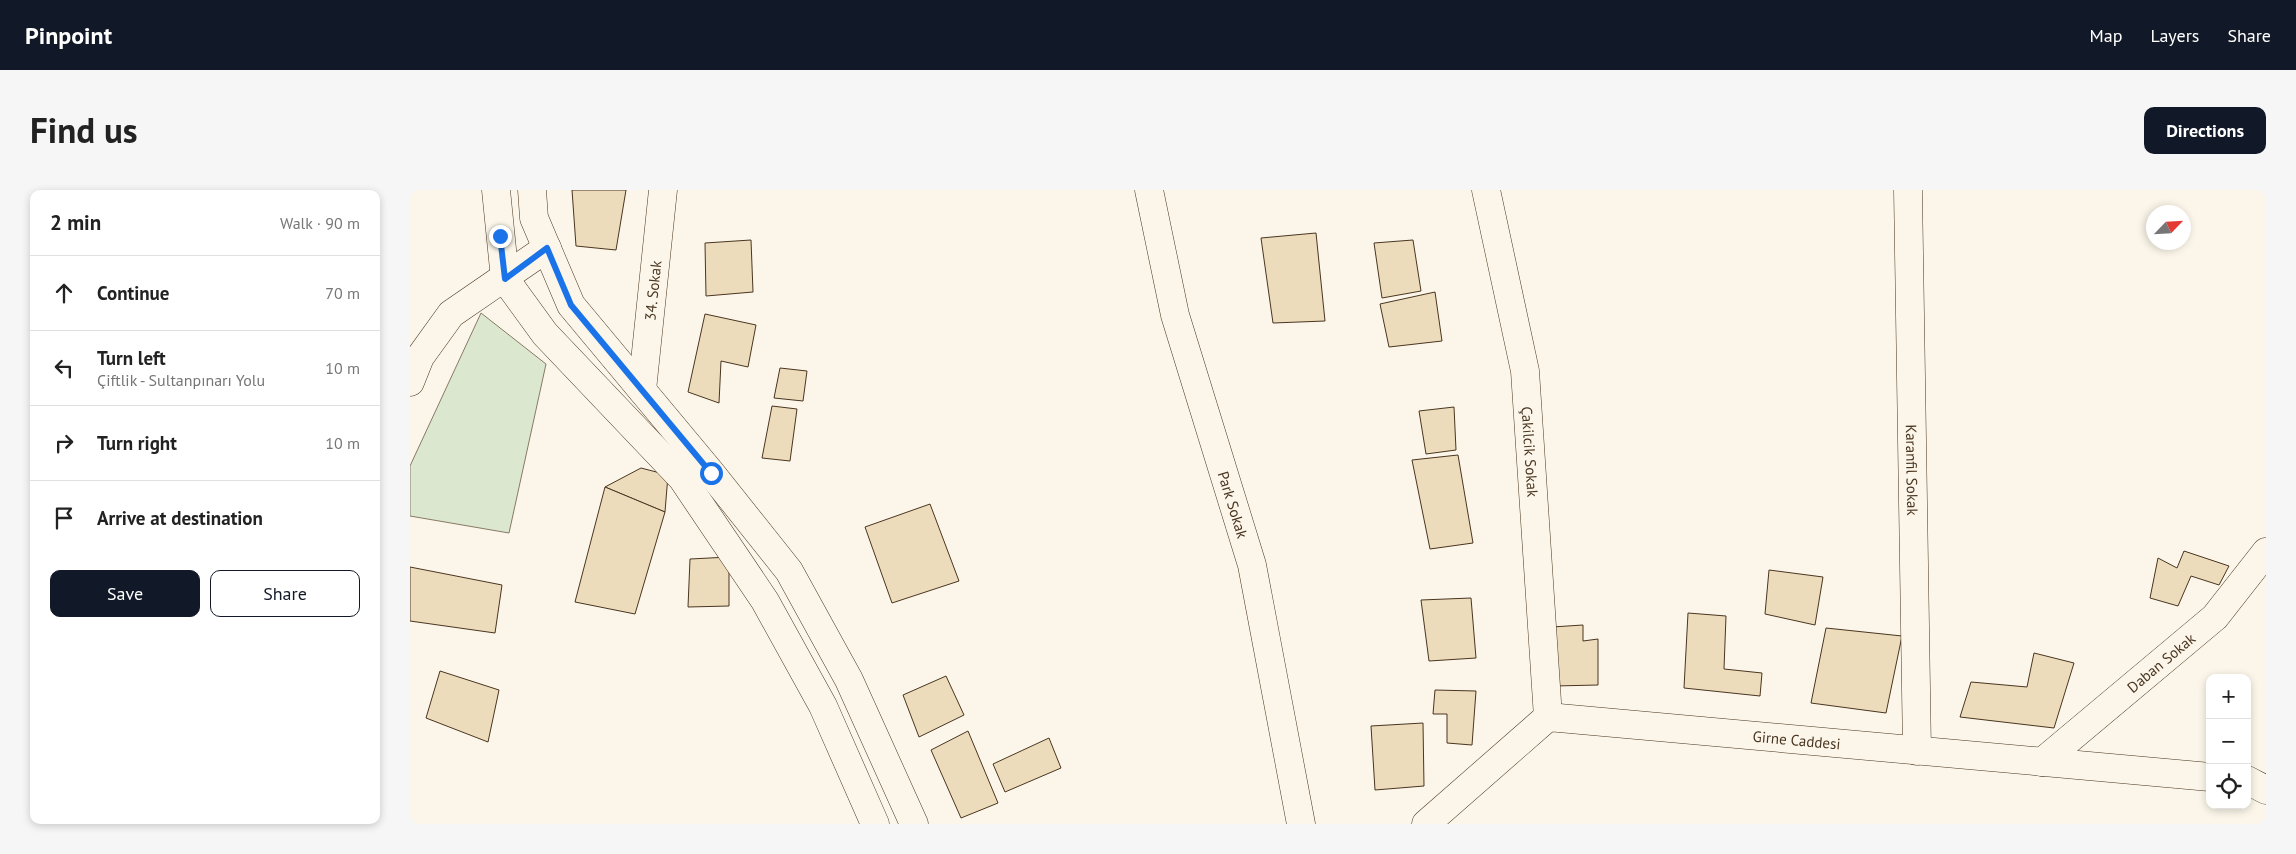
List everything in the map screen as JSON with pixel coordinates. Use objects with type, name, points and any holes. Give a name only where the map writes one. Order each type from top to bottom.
[{"type":"street","points":[[496,190],[505,279],[546,334],[682,478],[693,494],[770,610],[823,706],[875,824]]},
{"type":"street","points":[[532,190],[534,218],[571,305],[789,571],[849,680],[914,824]]},
{"type":"street","name":"34. Sokak","points":[[642,390],[663,190]]},
{"type":"street","name":"Park Sokak","points":[[1149,190],[1175,315],[1252,565],[1301,824]]},
{"type":"street","name":"Çakilcik Sokak","points":[[1486,190],[1525,371],[1548,716]]},
{"type":"street","name":"Karanfil Sokak","points":[[1908,190],[1917,751]]},
{"type":"street","points":[[410,382],[420,357],[450,314],[505,279],[547,248]]},
{"type":"street","name":"Daban Sokak","points":[[2042,762],[2215,617],[2266,552]]},
{"type":"street","points":[[1426,824],[1548,716]]},
{"type":"street","name":"Girne Caddesi","points":[[1548,716],[2206,777]]},
{"type":"street","points":[[2251,782],[2266,790]]},
{"type":"green space","points":[[481,313],[546,364],[509,533],[410,516],[410,466]]},
{"type":"building","points":[[572,190],[626,190],[616,250],[576,246]]},
{"type":"building","points":[[1316,233],[1325,321],[1273,323],[1261,238]]},
{"type":"building","points":[[751,240],[753,292],[706,296],[705,243]]},
{"type":"building","points":[[1413,240],[1421,291],[1382,298],[1374,243]]},
{"type":"building","points":[[1435,292],[1442,341],[1389,347],[1380,304]]},
{"type":"building","points":[[705,314],[756,325],[748,367],[721,361],[719,403],[688,392]]},
{"type":"building","points":[[780,368],[807,371],[803,401],[774,398]]},
{"type":"building","points":[[772,406],[797,409],[790,461],[762,458]]},
{"type":"building","points":[[1454,407],[1456,450],[1426,454],[1419,411]]},
{"type":"building","points":[[1458,455],[1473,543],[1430,549],[1412,460]]},
{"type":"building","points":[[641,468],[668,475],[665,512],[605,487]]},
{"type":"building","points":[[605,487],[665,512],[635,614],[575,602]]},
{"type":"building","points":[[930,504],[959,581],[892,603],[865,527]]},
{"type":"building","points":[[2184,551],[2229,566],[2219,585],[2191,576],[2178,606],[2150,598],[2158,558],[2177,568]]},
{"type":"building","points":[[729,557],[729,606],[688,607],[690,559]]},
{"type":"building","points":[[410,567],[502,585],[495,633],[410,621]]},
{"type":"building","points":[[1769,570],[1823,577],[1815,625],[1765,614]]},
{"type":"building","points":[[1471,598],[1476,658],[1429,661],[1421,600]]},
{"type":"building","points":[[1688,613],[1726,616],[1724,669],[1762,673],[1760,696],[1684,688]]},
{"type":"building","points":[[1583,625],[1583,641],[1598,639],[1598,685],[1554,686],[1552,627]]},
{"type":"building","points":[[1826,628],[1902,636],[1886,713],[1811,703]]},
{"type":"building","points":[[2034,653],[2074,663],[2054,728],[1960,717],[1971,682],[2027,687]]},
{"type":"building","points":[[440,671],[499,690],[488,742],[426,718]]},
{"type":"building","points":[[946,676],[964,715],[919,737],[903,695]]},
{"type":"building","points":[[1435,690],[1476,691],[1472,745],[1447,743],[1447,714],[1433,714]]},
{"type":"building","points":[[1423,723],[1424,786],[1375,790],[1371,726]]},
{"type":"building","points":[[968,731],[998,803],[961,818],[931,750]]},
{"type":"building","points":[[1049,738],[1061,768],[1005,792],[993,764]]},
{"type":"route","points":[[500,236],[505,279],[547,248],[571,305],[711,473]]}]
